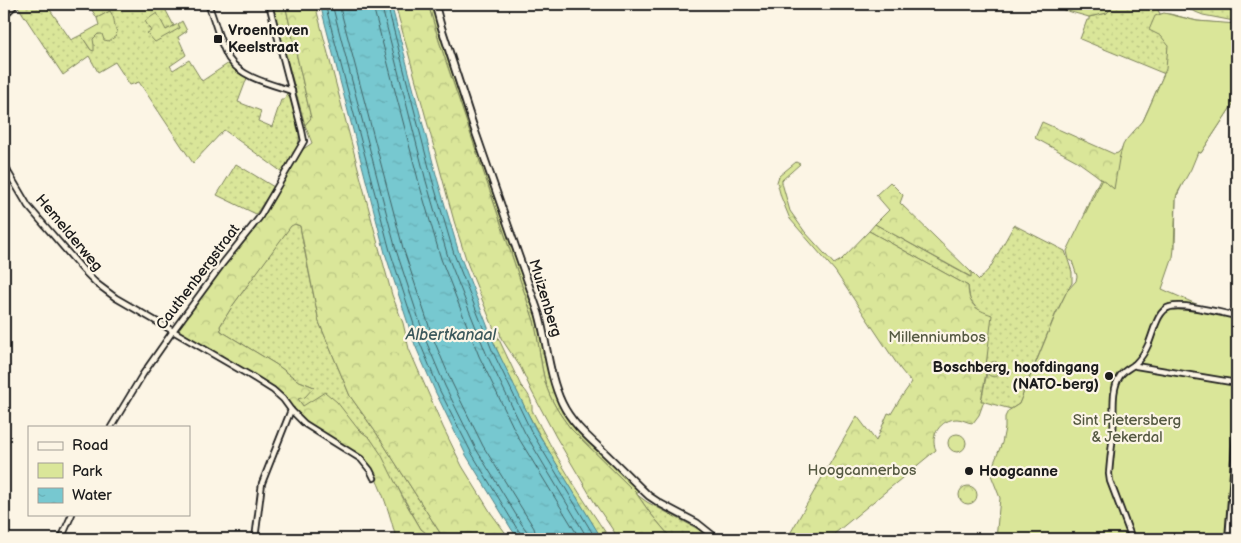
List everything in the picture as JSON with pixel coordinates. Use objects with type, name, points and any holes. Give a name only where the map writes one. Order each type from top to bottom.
[{"type":"main road","points":[[1229,539],[1237,432]]},
{"type":"street","points":[[4,16],[16,4]]},
{"type":"street","points":[[208,4],[225,51],[235,66],[254,77],[292,90]]},
{"type":"street","points":[[269,4],[292,90]]},
{"type":"street","name":"Muizenberg","points":[[435,4],[473,125],[539,314],[554,380],[562,404],[581,429],[649,496],[698,524],[717,539]]},
{"type":"street","name":"Cauthenbergstraat","points":[[112,426],[143,374],[173,331],[222,262],[259,218],[304,141],[292,90]]},
{"type":"street","name":"Hemelderweg","points":[[4,160],[8,172],[28,206],[96,283],[116,298],[273,390],[305,424],[361,459],[374,478]]},
{"type":"street","points":[[4,178],[8,172]]},
{"type":"street","points":[[1132,539],[1109,474],[1114,399],[1120,376],[1134,365],[1141,356],[1148,345],[1159,316],[1166,308],[1170,306],[1189,307],[1237,316]]},
{"type":"street","points":[[1134,365],[1237,383]]},
{"type":"street","points":[[254,539],[262,483],[291,410]]},
{"type":"street","points":[[61,539],[71,516]]},
{"type":"green space","points":[[46,4],[71,40],[81,35],[91,50],[94,45],[92,39],[94,36],[117,32],[110,11],[97,18],[88,4],[155,4],[158,8],[163,5],[174,26],[166,30],[148,33],[180,28],[178,24],[182,21],[187,31],[178,37],[186,55],[170,66],[173,70],[189,60],[202,81],[229,63],[247,78],[238,102],[261,111],[258,121],[272,127],[281,100],[284,100],[287,93],[299,131],[295,153],[282,172],[224,130],[193,163],[139,82],[130,85],[115,62],[98,72],[89,56],[63,75],[17,5]]},
{"type":"green space","points":[[272,4],[285,4],[311,118],[305,125]]},
{"type":"green space","points":[[285,4],[314,4],[316,8],[378,244],[392,295],[403,323],[409,349],[462,466],[491,513],[510,539],[444,539],[377,434],[350,396],[319,322],[300,226],[295,224],[291,226],[233,305],[220,326],[221,331],[277,365],[297,380],[314,387],[305,397],[298,399],[303,406],[325,392],[337,402],[358,429],[370,438],[381,454],[421,529],[433,539],[396,539],[378,484],[362,458],[307,424],[273,389],[180,332],[179,325],[258,221],[302,150],[312,143],[305,125],[311,118]]},
{"type":"green space","points":[[395,4],[428,4],[534,321],[545,382],[559,413],[571,429],[636,493],[672,539],[619,539],[596,505],[556,437],[521,368],[501,338],[500,332],[494,329],[468,265],[454,221]]},
{"type":"green space","points":[[428,4],[432,4],[533,299],[559,403],[641,491],[636,494],[571,429],[559,413],[550,395],[543,374],[534,321]]},
{"type":"green space","points":[[1059,4],[1115,4],[1107,13],[1089,17],[1057,8]]},
{"type":"green space","points":[[1115,4],[1155,4],[1160,14],[1170,14],[1197,21],[1229,24],[1234,21],[1203,15],[1176,4],[1237,4],[1237,98],[1201,153],[1197,152],[1176,198],[1175,248],[1167,254],[1084,213],[1100,179],[1115,190],[1138,129],[1165,74],[1080,39],[1089,17],[1107,13]]},
{"type":"green space","points":[[110,11],[117,32],[116,36],[109,41],[104,40],[102,34],[98,34],[93,39],[94,51],[91,50],[81,35],[99,25],[97,18]]},
{"type":"green space","points":[[157,13],[166,30],[178,24],[180,28],[155,42],[147,33],[151,31],[145,21]]},
{"type":"green space","name":"Sint Pietersberg & Jekerdal","points":[[1164,13],[1197,21],[1237,24],[1237,98],[1201,153],[1198,152],[1177,194],[1173,257],[1162,289],[1203,307],[1237,313],[1237,471],[1233,526],[1237,528],[1237,539],[996,539],[1000,498],[991,475],[991,470],[1002,443],[1005,417],[1008,411],[1019,404],[1055,316],[1067,291],[1076,281],[1077,276],[1067,251],[1102,179],[1114,189],[1123,145],[1143,121],[1166,69],[1168,45],[1161,36],[1149,30],[1155,16]]},
{"type":"green space","points":[[1042,122],[1114,154],[1118,153],[1125,145],[1115,190],[1077,161],[1035,138]]},
{"type":"green space","points":[[796,162],[800,164],[782,180],[790,211],[805,232],[834,264],[841,260],[869,231],[968,286],[970,298],[974,306],[992,315],[986,366],[992,362],[997,362],[1000,369],[997,376],[992,377],[986,373],[981,401],[984,401],[979,415],[973,423],[957,419],[941,425],[934,439],[936,450],[828,539],[787,539],[857,416],[876,441],[888,413],[891,414],[912,382],[901,370],[835,271],[790,219],[777,182],[779,176]]},
{"type":"green space","points":[[236,164],[274,187],[256,214],[217,195]]},
{"type":"green space","points":[[890,182],[903,195],[900,203],[971,272],[971,277],[875,224],[889,210],[876,195]]},
{"type":"green space","points":[[875,224],[970,277],[971,272],[979,280],[990,268],[1014,225],[1065,251],[1072,272],[1072,283],[1055,315],[1019,404],[1011,409],[981,401],[989,363],[986,369],[987,353],[978,310],[970,300],[968,286],[869,231]]},
{"type":"green space","points":[[291,225],[300,226],[319,322],[350,396],[377,434],[444,539],[433,539],[421,529],[370,438],[358,429],[303,406],[298,399],[314,387],[297,380],[277,365],[221,331],[220,326],[233,305]]},
{"type":"green space","points":[[494,329],[521,386],[532,403],[532,410],[559,460],[610,539],[602,539],[600,537],[526,411],[489,331]]},
{"type":"green space","points":[[953,434],[961,434],[966,439],[964,450],[953,452],[948,447],[948,439]]},
{"type":"green space","points":[[964,486],[972,486],[977,491],[975,502],[964,504],[959,499],[959,491]]},
{"type":"green space","points":[[637,495],[698,529],[710,539],[672,539]]},
{"type":"water","name":"Albertkanaal","points":[[320,4],[391,4],[459,253],[496,348],[535,428],[602,539],[519,539],[466,455],[415,345],[385,253]]},
{"type":"place","name":"Vroenhoven Keelstraat","points":[[218,39]]},
{"type":"place","name":"Boschberg, hoofdingang (NATO-berg)","points":[[1109,376]]},
{"type":"place","name":"Hoogcanne","points":[[969,471]]},
{"type":"park label","name":"Millenniumbos","points":[[937,337]]},
{"type":"park label","name":"Hoogcannerbos","points":[[862,470]]}]
